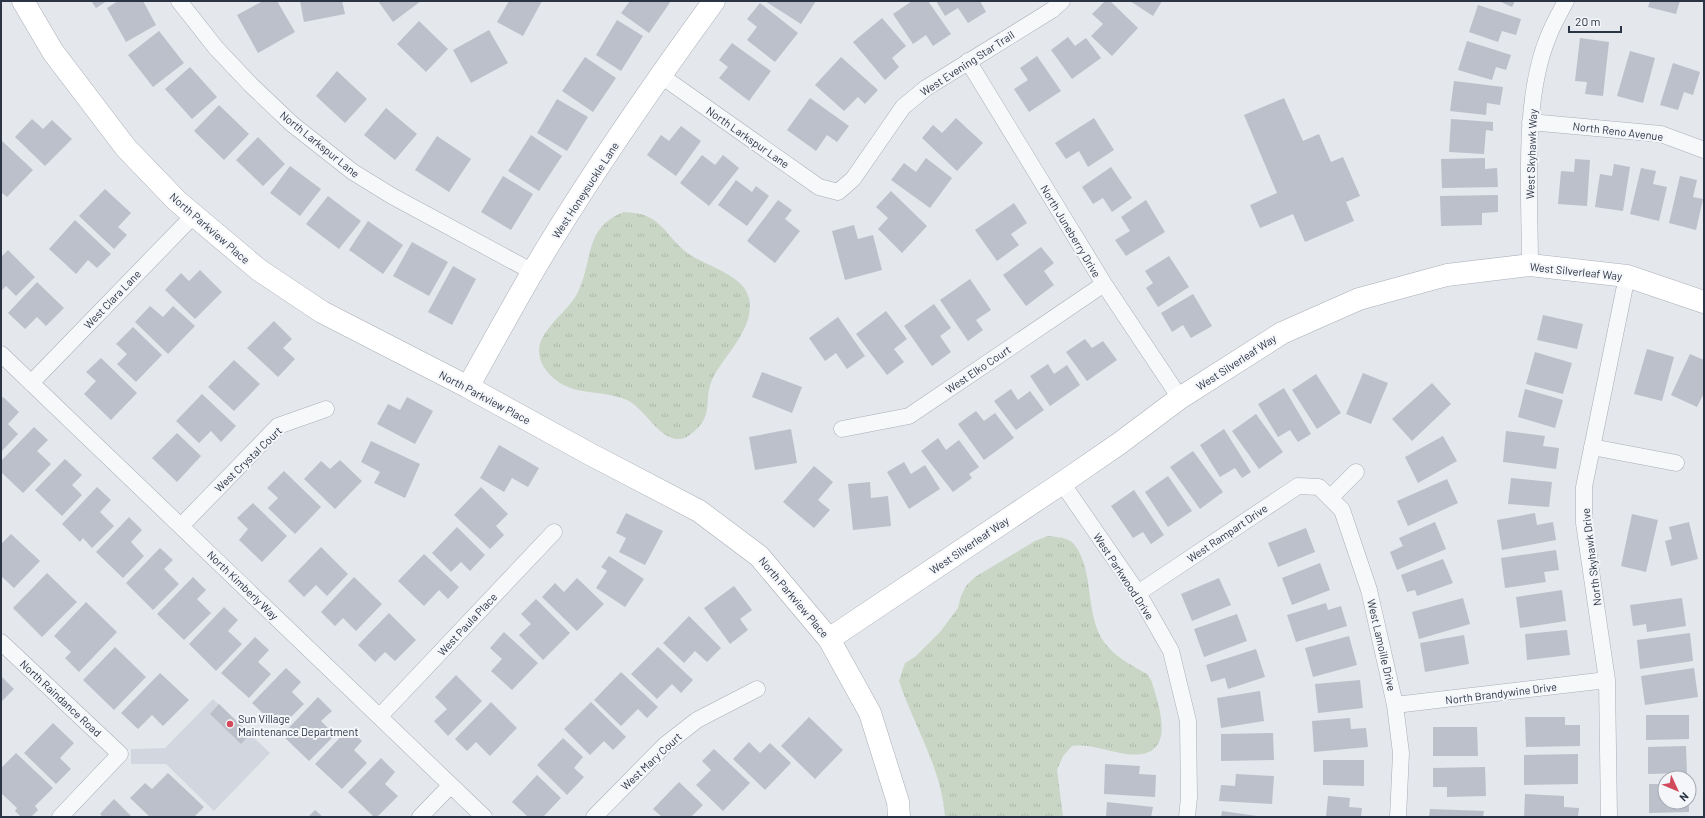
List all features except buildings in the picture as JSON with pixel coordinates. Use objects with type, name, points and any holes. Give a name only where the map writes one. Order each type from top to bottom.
[{"type":"street","name":"North Parkview Place","points":[[23,1],[53,52],[126,148],[193,216],[259,270],[322,312],[468,387],[588,453],[699,511],[764,560],[829,639],[870,713],[898,802],[899,817]]},
{"type":"street","name":"West Honeysuckle Lane","points":[[468,387],[533,272],[660,75],[714,1]]},
{"type":"street","name":"West Evening Star Trail","points":[[838,192],[853,180],[903,107],[926,88],[1052,10],[1062,1]]},
{"type":"street","name":"West Skyhawk Way","points":[[1530,265],[1530,122],[1536,83],[1547,41],[1566,1]]},
{"type":"street","name":"North Larkspur Lane","points":[[185,3],[216,48],[251,85],[292,124],[353,172],[392,196],[533,272]]},
{"type":"street","name":"North Juneberry Drive","points":[[968,61],[1104,284],[1180,398]]},
{"type":"street","name":"North Larkspur Lane","points":[[660,75],[819,187],[838,192]]},
{"type":"street","name":"North Reno Avenue","points":[[1530,122],[1661,134],[1704,150]]},
{"type":"street","name":"West Clara Lane","points":[[31,383],[193,216]]},
{"type":"street","name":"West Silverleaf Way","points":[[829,639],[1062,483],[1120,443],[1180,398],[1282,333],[1359,299],[1447,275],[1530,265],[1627,276],[1704,302]]},
{"type":"street","name":"North Skyhawk Drive","points":[[1609,817],[1607,680],[1584,523],[1584,487],[1627,276]]},
{"type":"street","name":"West Elko Court","points":[[842,429],[909,416],[1104,284]]},
{"type":"street","name":"North Kimberly Way","points":[[1,354],[484,817]]},
{"type":"street","name":"West Crystal Court","points":[[181,526],[278,426],[326,409]]},
{"type":"street","points":[[1592,447],[1676,463]]},
{"type":"street","points":[[1324,493],[1356,472]]},
{"type":"street","name":"West Parkwood Drive","points":[[1062,483],[1138,593],[1171,651],[1188,721],[1189,797],[1187,817]]},
{"type":"street","name":"West Rampart Drive","points":[[1138,593],[1298,486],[1324,493]]},
{"type":"street","name":"West Lamoille Drive","points":[[1324,493],[1342,510],[1369,590],[1395,705],[1401,753],[1398,817]]},
{"type":"street","name":"West Paula Place","points":[[380,716],[554,532]]},
{"type":"street","name":"North Raindance Road","points":[[1,642],[120,754],[60,817]]},
{"type":"street","name":"North Brandywine Drive","points":[[1395,705],[1607,680]]},
{"type":"street","name":"West Mary Court","points":[[594,817],[665,745],[697,720],[757,689]]},
{"type":"street","points":[[420,817],[450,786]]},
{"type":"shaded area","points":[[213,699],[270,753],[214,811],[166,764],[131,764],[131,749],[165,748]]},
{"type":"green space","points":[[624,212],[636,213],[654,220],[686,252],[693,257],[721,270],[738,281],[748,295],[750,307],[748,318],[738,340],[717,370],[712,380],[709,388],[706,415],[703,421],[691,434],[683,438],[676,439],[663,433],[639,409],[627,400],[578,390],[559,383],[551,376],[542,363],[539,351],[541,341],[547,331],[572,302],[578,292],[596,236],[602,226],[611,218]]},
{"type":"green space","points":[[1048,536],[1065,539],[1074,544],[1081,556],[1085,569],[1095,624],[1101,636],[1109,648],[1117,656],[1147,674],[1151,680],[1159,707],[1161,720],[1161,733],[1158,743],[1151,751],[1138,754],[1072,746],[1063,756],[1057,770],[1063,817],[945,817],[939,782],[899,681],[905,663],[915,657],[940,632],[958,608],[961,596],[966,586],[975,577],[1035,541]]},
{"type":"place","name":"Sun Village Maintenance Department","points":[[230,724]]}]
